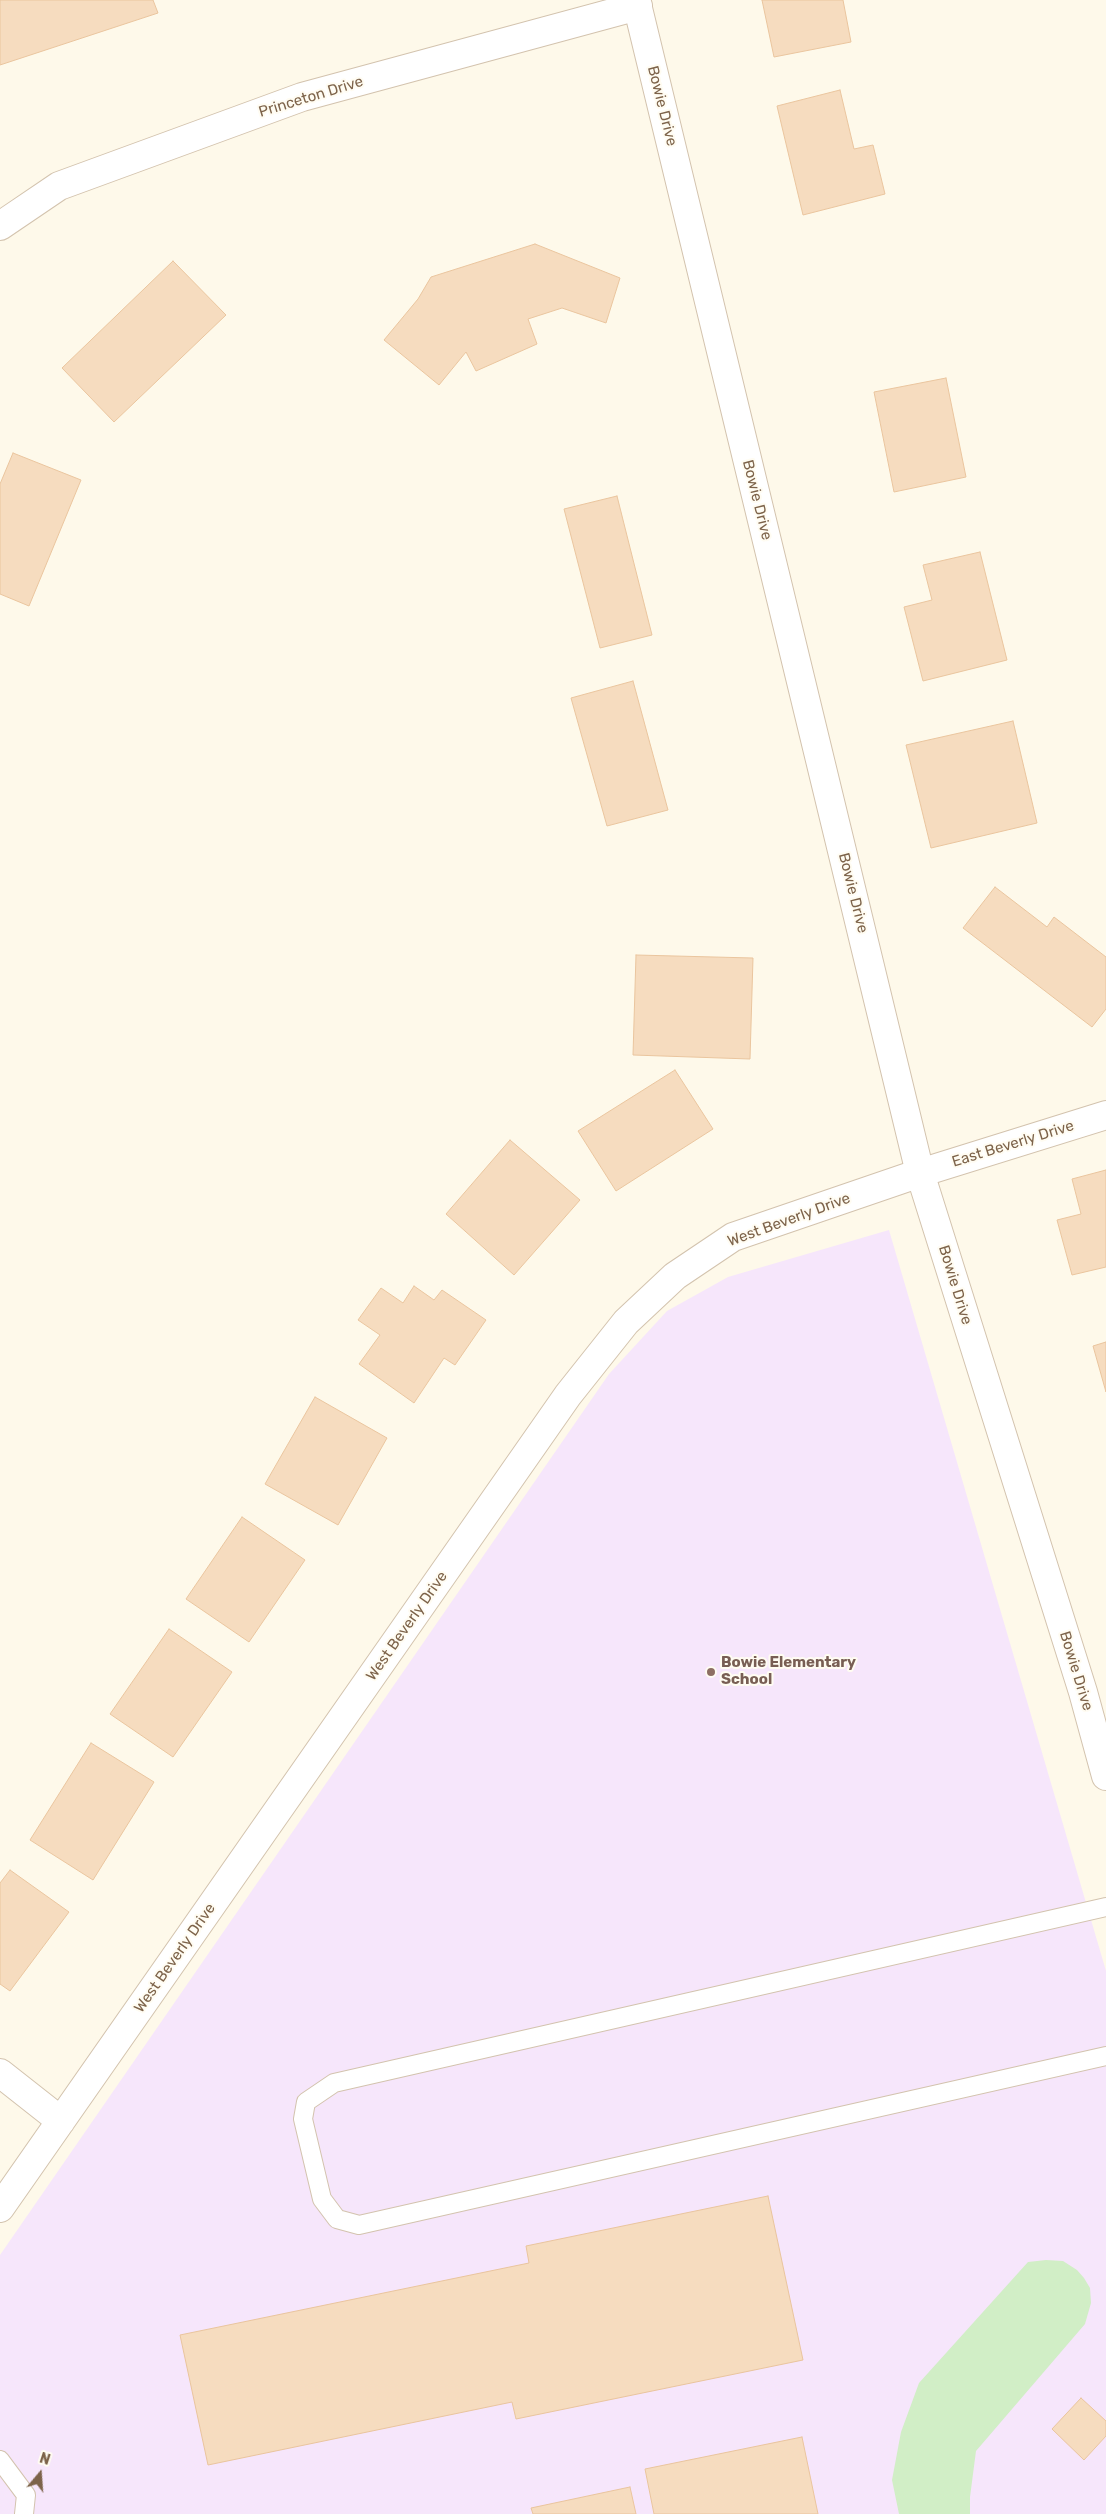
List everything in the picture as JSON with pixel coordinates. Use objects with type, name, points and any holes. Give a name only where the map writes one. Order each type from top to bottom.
[{"type":"street","name":"Princeton Drive","points":[[0,226],[58,186],[302,97],[637,3]]},
{"type":"street","name":"Bowie Drive","points":[[637,3],[920,1173],[1083,1692],[1106,1776]]},
{"type":"street","name":"East Beverly Drive","points":[[920,1173],[1106,1115]]},
{"type":"street","name":"West Beverly Drive","points":[[0,2208],[563,1403],[626,1322],[675,1276],[733,1237],[920,1173]]},
{"type":"street","points":[[0,2073],[61,2120]]},
{"type":"lane","points":[[1106,1907],[334,2084],[306,2102],[304,2119],[322,2199],[337,2219],[359,2224],[1106,2056]]},
{"type":"lane","points":[[0,2460],[26,2495],[24,2514]]},
{"type":"shaded area","name":"Bowie Elementary School","points":[[889,1230],[1106,1971],[1106,2514],[0,2514],[0,2255],[609,1374],[667,1311],[728,1277]]},
{"type":"green space","points":[[1063,2261],[1077,2270],[1084,2278],[1090,2288],[1091,2303],[1085,2324],[976,2451],[970,2497],[970,2514],[899,2514],[892,2480],[901,2432],[919,2383],[1028,2262]]},
{"type":"building","points":[[0,0],[153,0],[158,13],[0,65]]},
{"type":"building","points":[[762,0],[843,0],[851,42],[774,57]]},
{"type":"building","points":[[840,90],[854,149],[873,145],[885,194],[803,215],[777,106]]},
{"type":"building","points":[[535,244],[620,278],[606,323],[562,308],[528,319],[537,344],[476,371],[466,352],[439,385],[384,340],[418,299],[431,277]]},
{"type":"building","points":[[173,261],[226,315],[114,422],[62,368]]},
{"type":"building","points":[[946,378],[966,477],[894,492],[874,392]]},
{"type":"building","points":[[13,453],[81,480],[29,606],[0,594],[0,484]]},
{"type":"building","points":[[617,496],[652,635],[600,648],[564,509]]},
{"type":"building","points":[[980,552],[1007,660],[923,681],[904,607],[932,600],[923,565]]},
{"type":"building","points":[[633,681],[668,810],[607,826],[571,698]]},
{"type":"building","points":[[1013,721],[1037,823],[931,848],[906,745]]},
{"type":"building","points":[[995,887],[1047,927],[1054,917],[1106,957],[1106,1009],[1092,1027],[963,928]]},
{"type":"building","points":[[636,955],[753,958],[750,1059],[633,1055]]},
{"type":"building","points":[[675,1070],[713,1129],[616,1191],[578,1131]]},
{"type":"building","points":[[510,1140],[580,1200],[514,1275],[446,1214]]},
{"type":"building","points":[[1106,1170],[1106,1267],[1072,1275],[1057,1220],[1081,1214],[1072,1179]]},
{"type":"building","points":[[414,1286],[434,1300],[442,1290],[486,1320],[455,1365],[444,1358],[414,1403],[359,1364],[380,1335],[358,1320],[381,1288],[403,1303]]},
{"type":"building","points":[[1106,1342],[1106,1392],[1093,1346]]},
{"type":"building","points":[[315,1397],[387,1438],[338,1525],[265,1484]]},
{"type":"building","points":[[242,1517],[305,1560],[249,1642],[186,1599]]},
{"type":"building","points":[[169,1629],[232,1672],[173,1757],[110,1714]]},
{"type":"building","points":[[91,1743],[154,1782],[93,1880],[30,1840]]},
{"type":"building","points":[[10,1870],[69,1912],[10,1991],[0,1984],[0,1883]]},
{"type":"building","points":[[768,2196],[803,2360],[516,2419],[512,2402],[208,2465],[180,2335],[529,2263],[526,2246]]},
{"type":"building","points":[[1081,2398],[1106,2421],[1106,2436],[1084,2460],[1052,2429]]},
{"type":"building","points":[[802,2437],[818,2514],[654,2514],[645,2469]]},
{"type":"building","points":[[630,2487],[636,2514],[533,2514],[531,2508]]},
{"type":"place","name":"Bowie Elementary School","points":[[711,1672]]}]
